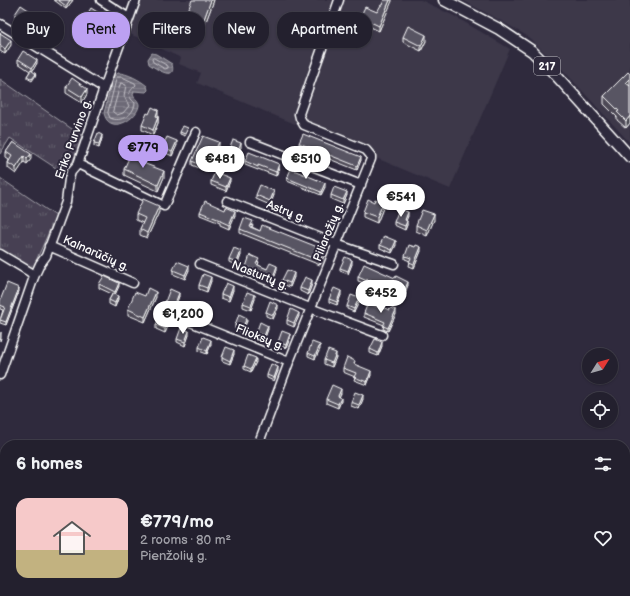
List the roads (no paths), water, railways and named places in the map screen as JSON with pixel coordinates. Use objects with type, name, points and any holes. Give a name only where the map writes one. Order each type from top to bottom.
[{"type":"main road","name":"217","points":[[444,0],[499,29],[532,51],[554,72],[630,158]]},
{"type":"street","points":[[101,0],[120,12]]},
{"type":"street","name":"Eriko Purvino g.","points":[[130,15],[136,0]]},
{"type":"street","name":"Piliarožių g.","points":[[260,440],[310,308],[371,159],[369,152],[366,150],[304,124],[299,114],[339,0]]},
{"type":"street","points":[[0,24],[104,88]]},
{"type":"street","name":"Eriko Purvino g.","points":[[0,375],[34,277],[40,264],[46,256],[66,202],[71,172],[78,164],[118,48]]},
{"type":"street","points":[[78,164],[164,206],[196,132]]},
{"type":"street","points":[[250,142],[361,185]]},
{"type":"street","name":"Astrų g.","points":[[227,201],[336,244],[394,264]]},
{"type":"street","name":"Kalnarūčių g.","points":[[49,246],[134,283]]},
{"type":"street","points":[[0,254],[30,272],[34,277]]},
{"type":"street","name":"Nasturtų g.","points":[[200,264],[382,335]]},
{"type":"street","name":"Flioksų g.","points":[[178,317],[289,362]]},
{"type":"water","points":[[152,53],[172,64],[173,70],[171,73],[165,73],[149,64],[148,59]]},
{"type":"water","points":[[118,73],[137,79],[147,86],[148,90],[146,92],[134,91],[133,95],[139,104],[137,110],[129,120],[117,124],[111,123],[107,120],[104,113],[113,77]]}]
